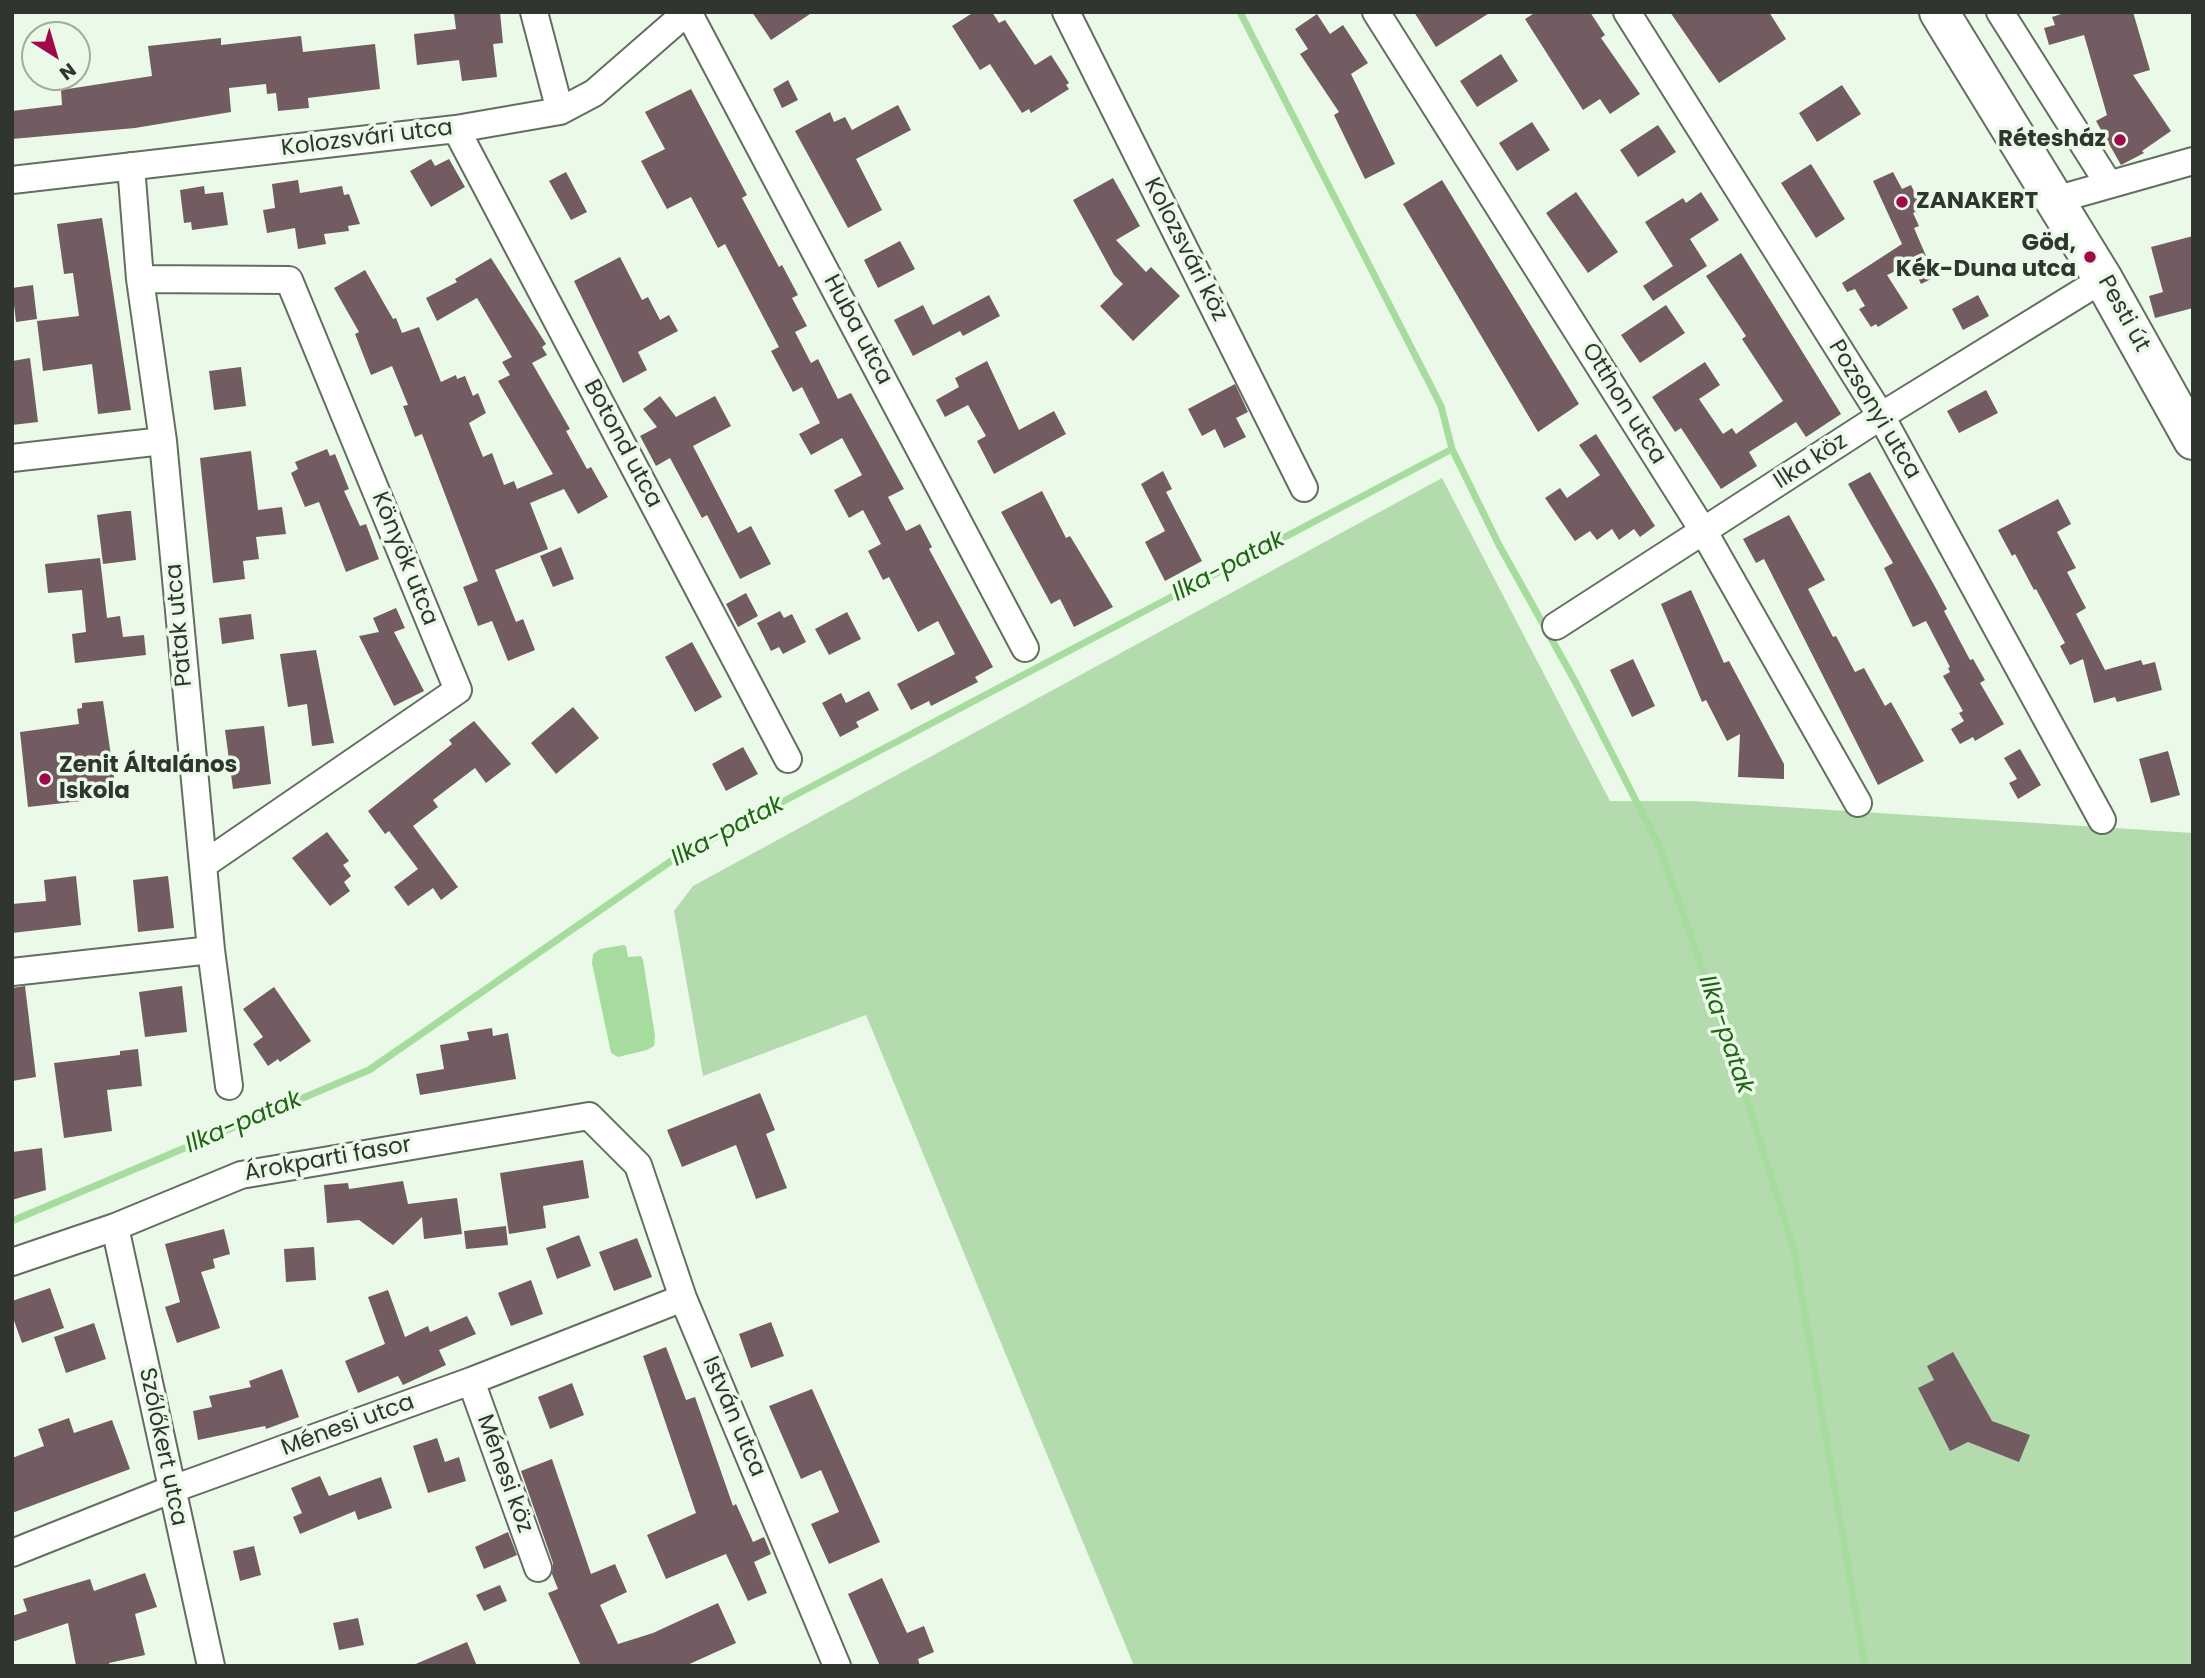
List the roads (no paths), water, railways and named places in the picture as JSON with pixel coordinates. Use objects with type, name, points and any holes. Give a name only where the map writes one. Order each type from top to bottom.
[{"type":"main road","name":"Pesti út","points":[[1939,12],[2188,422]]},
{"type":"street","points":[[534,12],[560,111]]},
{"type":"street","name":"Kolozsvári utca","points":[[12,180],[456,129],[560,111],[594,93],[688,12]]},
{"type":"street","name":"Huba utca","points":[[688,12],[1025,648]]},
{"type":"street","name":"Kolozsvári köz","points":[[1066,12],[1304,488]]},
{"type":"street","name":"Otthon utca","points":[[1376,12],[1704,533],[1858,803]]},
{"type":"street","name":"Pozsonyi utca","points":[[1627,12],[1881,416],[2102,820]]},
{"type":"street","points":[[2000,12],[2108,183]]},
{"type":"street","name":"Botond utca","points":[[456,129],[788,759]]},
{"type":"street","points":[[2055,200],[2193,161]]},
{"type":"street","name":"Patak utca","points":[[131,166],[140,279],[163,441],[211,950],[229,1086]]},
{"type":"street","name":"Könyök utca","points":[[140,279],[289,280],[457,690],[203,865]]},
{"type":"street","name":"Ilka köz","points":[[1556,626],[1704,533],[1881,416],[2103,279]]},
{"type":"street","points":[[12,458],[163,441]]},
{"type":"street","points":[[12,972],[211,950]]},
{"type":"street","name":"Árokparti fasor","points":[[12,1262],[115,1227],[241,1175],[589,1116],[638,1165]]},
{"type":"street","name":"István utca","points":[[638,1165],[684,1298],[837,1666]]},
{"type":"street","name":"Szőlőkert utca","points":[[115,1227],[170,1490],[211,1666]]},
{"type":"street","name":"Ménesi utca","points":[[12,1553],[170,1490],[471,1381],[684,1298]]},
{"type":"street","name":"Ménesi köz","points":[[471,1381],[538,1568]]},
{"type":"waterway","name":"Ilka-patak","points":[[1240,12],[1441,406],[1452,449],[1499,545],[1576,683],[1660,848],[1737,1068],[1794,1250],[1865,1666]]},
{"type":"waterway","name":"Ilka-patak","points":[[12,1221],[369,1070],[674,859],[1452,449]]},
{"type":"place","name":"Rétesház","points":[[2120,140]]},
{"type":"place","name":"ZANAKERT","points":[[1902,202]]},
{"type":"place","name":"Göd, Kék-Duna utca","points":[[2090,257]]},
{"type":"place","name":"Zenit Általános Iskola","points":[[45,779]]}]
